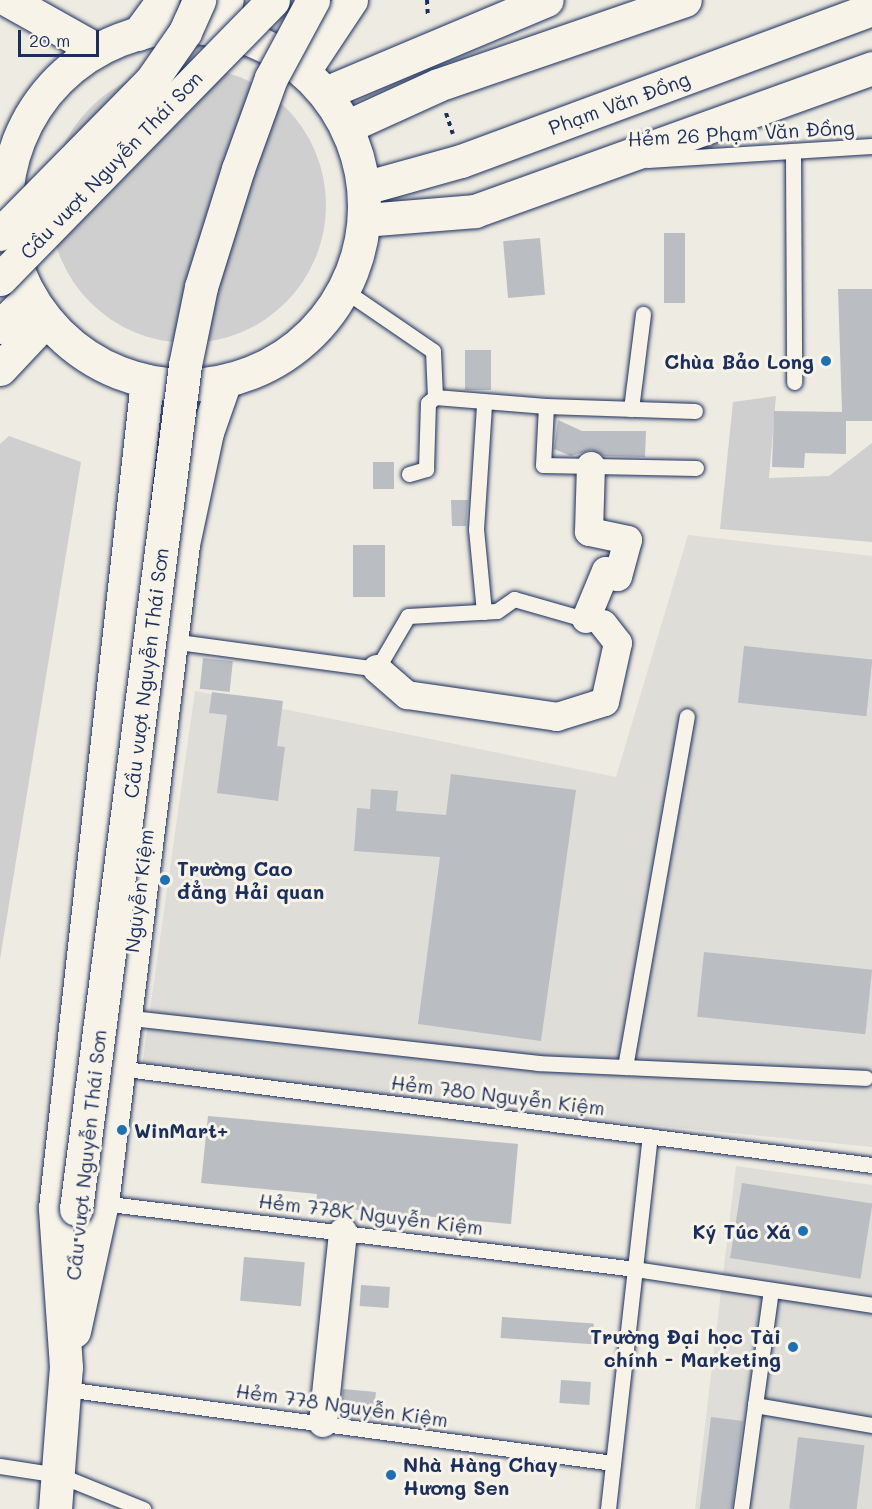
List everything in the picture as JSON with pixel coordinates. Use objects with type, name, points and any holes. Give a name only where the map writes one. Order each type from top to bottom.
[{"type":"main road","points":[[8,0],[97,50]]},
{"type":"main road","points":[[138,34],[163,0]]},
{"type":"main road","name":"Cầu vượt Nguyễn Thái Sơn","points":[[2,201],[151,81],[185,32],[199,0]]},
{"type":"main road","points":[[225,21],[305,69],[330,91],[346,127],[364,204],[344,290],[322,322],[294,348],[261,369],[225,381],[147,381],[76,349],[38,308],[9,246],[2,201],[18,140],[37,104],[64,74],[97,50],[138,34],[225,21],[255,0]]},
{"type":"main road","name":"Cầu vượt Nguyễn Thái Sơn","points":[[0,279],[273,0]]},
{"type":"main road","name":"Cầu vượt Nguyễn Thái Sơn","points":[[65,1378],[89,1206],[188,354],[201,287],[238,169],[271,78],[313,0]]},
{"type":"main road","points":[[305,69],[351,0]]},
{"type":"main road","points":[[330,91],[505,6],[547,0]]},
{"type":"main road","points":[[346,127],[438,85],[559,47],[685,0]]},
{"type":"main road","points":[[505,6],[559,47]]},
{"type":"main road","name":"Phạm Văn Đồng","points":[[364,204],[461,161],[872,9]]},
{"type":"main road","points":[[364,204],[475,211],[872,68]]},
{"type":"main road","points":[[0,327],[38,308]]},
{"type":"main road","points":[[0,369],[38,308]]},
{"type":"main road","points":[[56,1509],[65,1378],[55,1208],[147,381]]},
{"type":"main road","name":"Nguyễn Kiệm","points":[[89,1206],[118,1068],[171,641],[194,482],[225,381]]},
{"type":"street","points":[[377,669],[407,695],[474,706],[557,717],[605,702],[618,643],[594,622],[606,571],[618,577],[628,540],[588,532],[591,466]]},
{"type":"street","points":[[323,1423],[343,1232]]},
{"type":"lane","name":"Hẻm 26 Phạm Văn Đồng","points":[[611,161],[793,154],[872,146]]},
{"type":"lane","points":[[793,154],[794,382]]},
{"type":"lane","points":[[344,290],[433,351],[435,397]]},
{"type":"lane","points":[[631,409],[643,314]]},
{"type":"lane","points":[[409,474],[426,469],[428,403],[435,397],[484,404],[695,411]]},
{"type":"lane","points":[[484,404],[476,529],[484,612]]},
{"type":"lane","points":[[546,406],[543,465],[696,468]]},
{"type":"lane","points":[[171,641],[377,669],[408,616],[496,611],[514,599],[594,622]]},
{"type":"lane","points":[[625,1067],[687,716]]},
{"type":"lane","points":[[123,1017],[538,1063],[866,1078]]},
{"type":"lane","name":"Hẻm 780 Nguyễn Kiệm","points":[[118,1068],[872,1165]]},
{"type":"lane","points":[[608,1509],[650,1136]]},
{"type":"lane","name":"Hẻm 778K Nguyễn Kiệm","points":[[89,1206],[343,1232],[634,1269],[872,1305]]},
{"type":"lane","points":[[741,1509],[771,1290]]},
{"type":"lane","name":"Hẻm 778 Nguyễn Kiệm","points":[[65,1378],[323,1423],[613,1463]]},
{"type":"lane","points":[[755,1405],[872,1425]]},
{"type":"lane","points":[[0,1466],[59,1475],[143,1509]]},
{"type":"shaded area","points":[[188,67],[215,70],[241,78],[265,90],[286,107],[303,128],[315,152],[323,178],[326,205],[323,232],[315,258],[303,282],[286,303],[265,320],[241,332],[215,340],[188,343],[161,340],[135,332],[111,320],[90,303],[73,282],[61,258],[53,232],[50,205],[53,178],[61,152],[73,128],[90,107],[111,90],[135,78],[161,70]]},
{"type":"shaded area","points":[[776,396],[769,478],[829,476],[872,443],[872,542],[720,529],[733,402]]},
{"type":"shaded area","points":[[9,436],[81,462],[0,959],[0,444]]},
{"type":"shaded area","points":[[688,535],[872,556],[872,1147],[141,1074],[195,691],[616,777]]},
{"type":"shaded area","name":"Trường Đại học Tài chính - Marketing","points":[[736,1166],[872,1185],[872,1509],[695,1509]]},
{"type":"building","points":[[664,233],[685,233],[685,303],[664,303]]},
{"type":"building","points":[[540,238],[545,295],[508,298],[503,241]]},
{"type":"building","points":[[838,289],[872,289],[872,421],[846,421],[846,454],[805,453],[804,468],[772,467],[774,411],[842,412]]},
{"type":"building","points":[[465,350],[491,350],[491,390],[465,390]]},
{"type":"building","points":[[558,420],[582,431],[646,431],[645,457],[604,456],[591,450],[571,456],[554,449]]},
{"type":"building","points":[[373,462],[394,462],[394,489],[373,489]]},
{"type":"building","points":[[451,500],[468,500],[466,526],[452,526]]},
{"type":"building","points":[[353,545],[385,545],[385,597],[353,597]]},
{"type":"building","points":[[744,646],[872,659],[866,716],[738,703]]},
{"type":"building","points":[[203,658],[233,661],[230,692],[200,689]]},
{"type":"building","points":[[212,692],[283,701],[277,746],[285,747],[278,801],[217,793],[227,715],[209,713]]},
{"type":"building","points":[[451,774],[576,790],[541,1041],[418,1024],[440,857],[354,851],[357,808],[370,809],[371,789],[398,791],[396,811],[446,815]]},
{"type":"building","points":[[704,952],[872,970],[865,1034],[697,1017]]},
{"type":"building","points":[[208,1116],[518,1144],[511,1224],[316,1206],[317,1194],[201,1183]]},
{"type":"building","name":"Ký Túc Xá","points":[[742,1183],[872,1204],[860,1279],[730,1258]]},
{"type":"building","points":[[244,1257],[305,1262],[301,1306],[240,1301]]},
{"type":"building","points":[[361,1285],[390,1287],[388,1308],[360,1306]]},
{"type":"building","points":[[502,1317],[594,1323],[592,1344],[501,1338]]},
{"type":"building","points":[[561,1380],[591,1382],[589,1405],[559,1403]]},
{"type":"building","points":[[343,1389],[376,1392],[374,1419],[341,1416]]},
{"type":"building","points":[[711,1417],[743,1421],[732,1509],[700,1509]]},
{"type":"building","points":[[798,1437],[865,1445],[857,1509],[789,1508]]},
{"type":"place","name":"Chùa Bảo Long","points":[[826,361]]},
{"type":"place","name":"Trường Cao đẳng Hải quan","points":[[165,880]]},
{"type":"place","name":"WinMart+","points":[[122,1130]]},
{"type":"place","name":"Ký Túc Xá","points":[[803,1231]]},
{"type":"place","name":"Trường Đại học Tài chính - Marketing","points":[[793,1347]]},
{"type":"place","name":"Nhà Hàng Chay Hương Sen","points":[[391,1475]]}]
